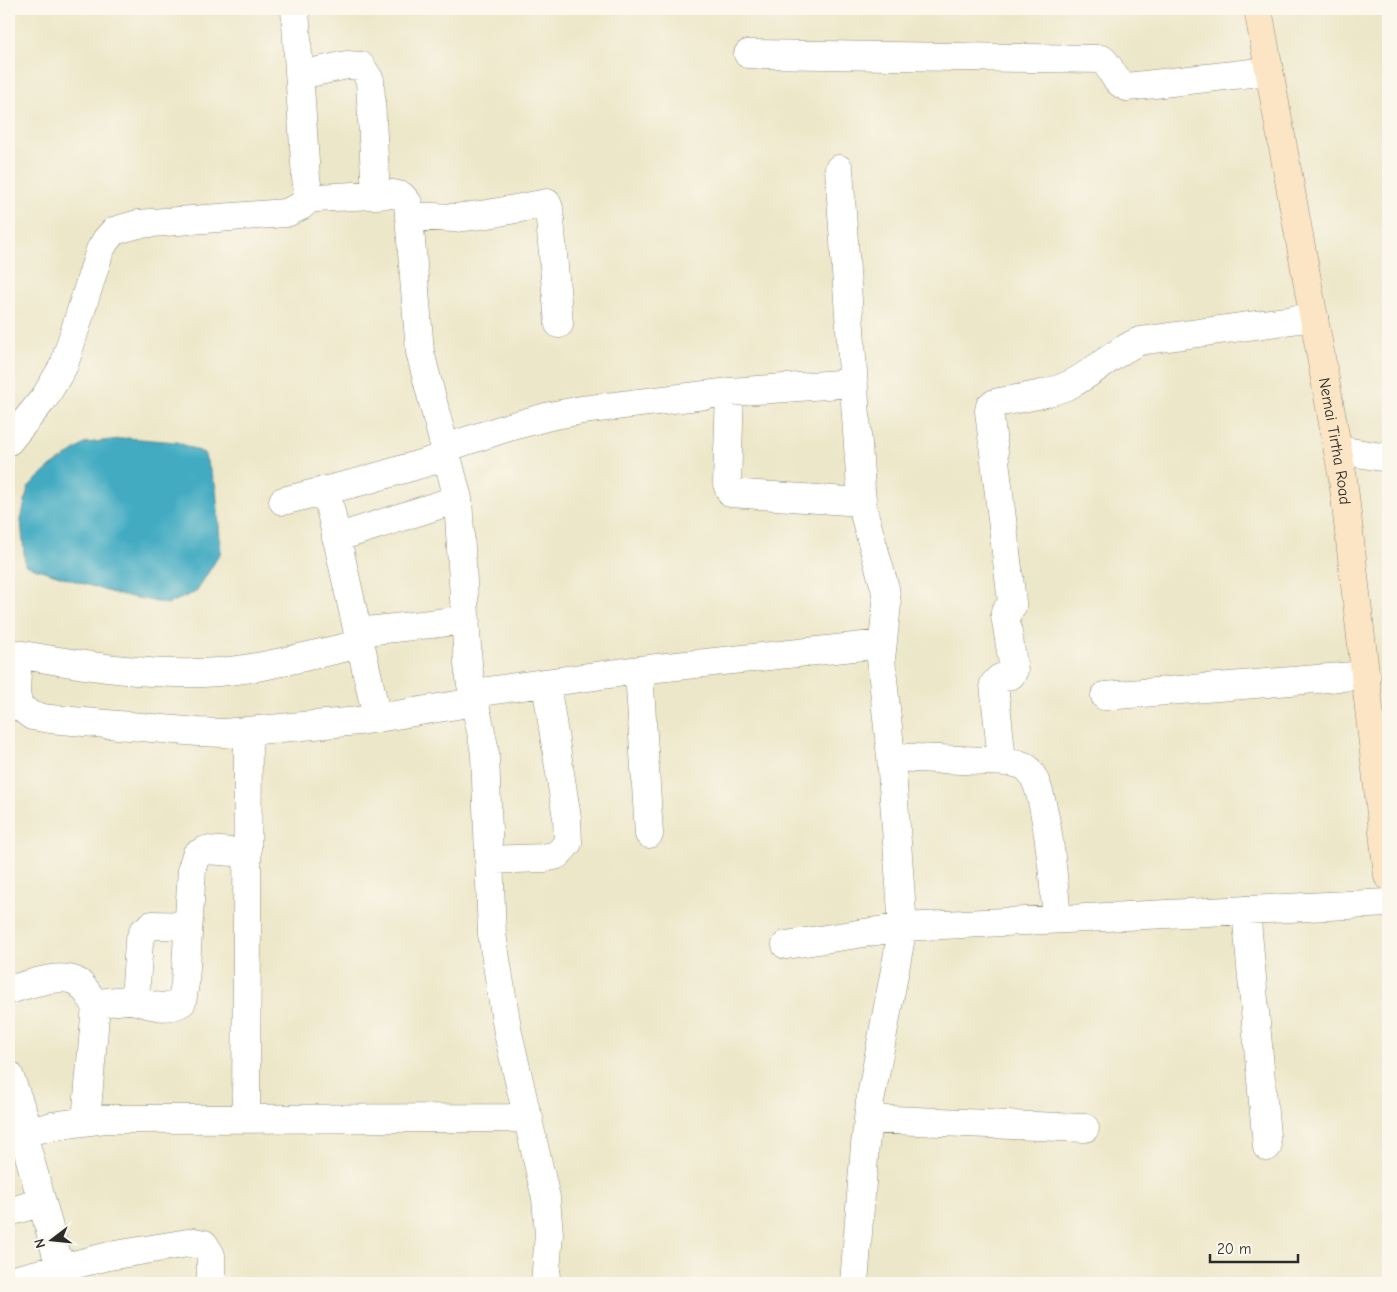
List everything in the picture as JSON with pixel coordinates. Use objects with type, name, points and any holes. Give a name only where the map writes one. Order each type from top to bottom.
[{"type":"street","points":[[295,9],[308,191],[311,196],[316,198],[394,194],[402,196],[408,203],[420,352],[458,499],[468,664],[483,734],[485,754],[492,934],[508,1033],[546,1198],[549,1234],[545,1283]]},
{"type":"street","name":"Nemai Tirtha Road","points":[[1258,9],[1343,479],[1388,876]]},
{"type":"street","points":[[748,54],[1102,59],[1107,63],[1114,78],[1121,85],[1127,87],[1269,71]]},
{"type":"street","points":[[300,75],[347,66],[362,66],[370,80],[376,195]]},
{"type":"street","points":[[839,169],[862,502],[886,588],[887,604],[881,659],[891,757],[903,927],[868,1119],[854,1283]]},
{"type":"street","points":[[9,441],[45,397],[64,365],[100,250],[114,232],[138,224],[286,213],[301,206],[311,196]]},
{"type":"street","points":[[409,216],[455,218],[548,203],[559,324]]},
{"type":"street","points":[[1002,762],[994,684],[997,680],[1013,673],[1005,615],[1005,612],[1012,606],[1012,602],[988,411],[990,406],[995,403],[1053,391],[1069,385],[1090,373],[1129,345],[1140,340],[1314,317]]},
{"type":"street","points":[[283,501],[326,490],[446,452],[508,427],[550,416],[582,410],[730,392],[853,383]]},
{"type":"street","points":[[730,392],[727,484],[731,492],[862,502]]},
{"type":"street","points":[[1338,450],[1388,458]]},
{"type":"street","points":[[326,490],[378,718]]},
{"type":"street","points":[[336,538],[458,499]]},
{"type":"street","points":[[10,652],[114,669],[187,673],[221,672],[257,666],[359,638],[466,620]]},
{"type":"street","points":[[10,652],[17,670],[16,692],[19,706],[32,716],[198,732],[248,731],[378,718],[546,683],[639,670],[882,644]]},
{"type":"street","points":[[639,670],[649,834]]},
{"type":"street","points":[[1105,696],[1366,675]]},
{"type":"street","points":[[489,860],[544,858],[557,855],[568,843],[546,683]]},
{"type":"street","points":[[246,1118],[248,731]]},
{"type":"street","points":[[891,757],[1002,762],[1025,767],[1034,780],[1044,805],[1057,919]]},
{"type":"street","points":[[96,1005],[99,1003],[132,1000],[174,1008],[182,1002],[192,868],[196,855],[206,850],[247,853]]},
{"type":"street","points":[[786,945],[903,927],[1388,903]]},
{"type":"street","points":[[1246,910],[1267,1147]]},
{"type":"street","points":[[132,1000],[135,999],[136,994],[139,942],[143,932],[152,925],[188,926]]},
{"type":"street","points":[[9,990],[50,979],[64,978],[78,983],[96,1005],[86,1121]]},
{"type":"street","points":[[9,1075],[21,1134],[60,1268]]},
{"type":"street","points":[[21,1134],[86,1121],[106,1119],[529,1118]]},
{"type":"street","points":[[868,1119],[1085,1128]]},
{"type":"street","points":[[9,1212],[42,1202]]},
{"type":"street","points":[[9,1281],[109,1256],[194,1242],[204,1244],[211,1255],[211,1283]]},
{"type":"water","points":[[128,438],[177,442],[204,453],[216,487],[221,552],[196,592],[168,604],[116,594],[25,565],[21,520],[28,487],[50,467],[86,443]]}]
